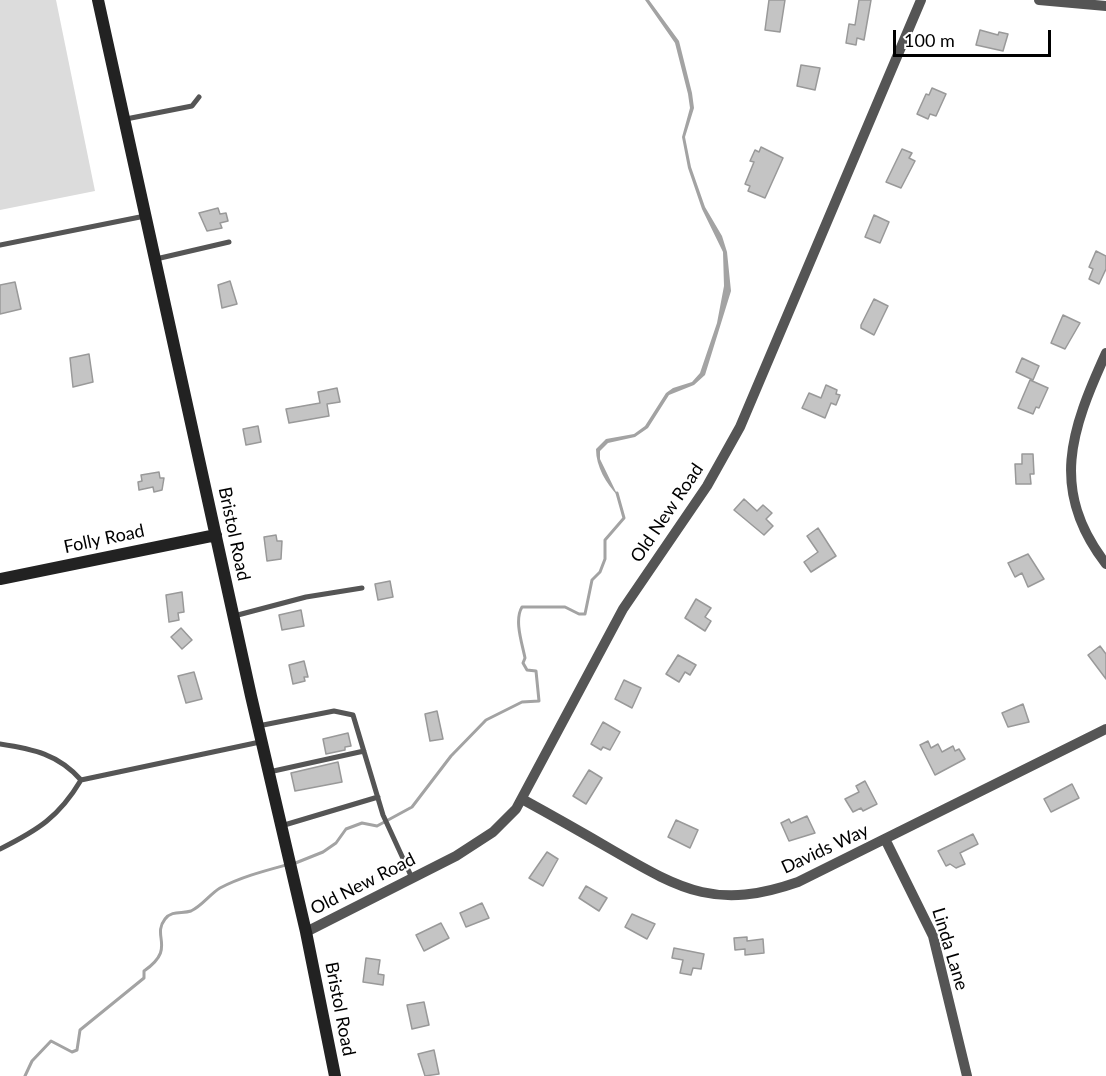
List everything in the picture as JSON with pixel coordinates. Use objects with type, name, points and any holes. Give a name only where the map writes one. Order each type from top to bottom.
[{"type":"main road","name":"Bristol Road","points":[[98,0],[258,726],[306,932],[335,1076]]},
{"type":"main road","name":"Folly Road","points":[[0,579],[216,535]]},
{"type":"street","name":"Old New Road","points":[[306,932],[488,837],[505,822],[522,799],[623,609],[707,486],[740,427],[921,0]]},
{"type":"street","points":[[1039,0],[1106,6]]},
{"type":"street","points":[[1106,353],[1076,424],[1071,471],[1074,498],[1082,523],[1090,542],[1106,564]]},
{"type":"street","name":"Davids Way","points":[[522,799],[662,879],[682,888],[715,895],[746,896],[777,890],[798,882],[1106,729]]},
{"type":"street","name":"Linda Lane","points":[[885,838],[914,892],[933,936],[967,1076]]},
{"type":"lane","points":[[124,119],[192,106],[200,97]]},
{"type":"lane","points":[[0,245],[145,216]]},
{"type":"lane","points":[[154,259],[229,242]]},
{"type":"lane","points":[[234,616],[306,597],[362,588]]},
{"type":"lane","points":[[258,726],[334,711],[353,715],[383,815],[412,878]]},
{"type":"lane","points":[[0,849],[48,823],[67,803],[81,780],[262,742]]},
{"type":"lane","points":[[0,744],[47,754],[67,764],[81,780]]},
{"type":"lane","points":[[269,772],[364,751]]},
{"type":"lane","points":[[282,826],[378,797]]},
{"type":"shaded area","points":[[0,0],[56,0],[95,191],[0,210]]},
{"type":"shaded area","points":[[645,0],[649,0],[679,41],[694,108],[685,137],[691,167],[705,207],[722,236],[727,252],[731,291],[705,375],[694,385],[669,395],[648,428],[635,437],[608,443],[600,451],[600,459],[618,496],[602,474],[596,449],[606,439],[634,434],[645,426],[666,393],[673,388],[692,382],[700,373],[717,323],[724,286],[723,252],[702,209],[688,168],[682,137],[690,108],[675,43]]},
{"type":"building","points":[[769,0],[785,0],[780,32],[765,30]]},
{"type":"building","points":[[859,0],[871,0],[864,40],[857,38],[856,45],[846,43],[849,24],[855,25]]},
{"type":"building","points":[[980,30],[998,35],[999,32],[1008,34],[1003,51],[976,45]]},
{"type":"building","points":[[801,65],[820,68],[815,90],[797,86]]},
{"type":"building","points":[[932,88],[946,94],[936,116],[930,114],[928,119],[917,114],[926,94],[929,95]]},
{"type":"building","points":[[761,147],[783,158],[765,198],[748,191],[750,186],[745,184],[754,162],[750,161],[755,150],[759,152]]},
{"type":"building","points":[[902,149],[912,153],[909,158],[915,161],[901,188],[886,182]]},
{"type":"building","points":[[218,208],[220,214],[226,213],[228,221],[220,223],[222,228],[207,231],[199,213]]},
{"type":"building","points":[[874,215],[889,222],[880,243],[865,237]]},
{"type":"building","points":[[1096,251],[1106,256],[1106,269],[1099,284],[1089,279],[1093,269],[1089,267]]},
{"type":"building","points":[[230,281],[237,304],[222,308],[218,285]]},
{"type":"building","points":[[15,282],[21,309],[0,314],[0,285]]},
{"type":"building","points":[[874,299],[888,306],[874,335],[861,328],[861,325]]},
{"type":"building","points":[[1063,315],[1080,323],[1065,349],[1051,343]]},
{"type":"building","points":[[89,354],[93,382],[73,387],[70,358]]},
{"type":"building","points":[[1022,358],[1039,366],[1033,380],[1016,372]]},
{"type":"building","points":[[1030,380],[1048,388],[1039,408],[1036,407],[1033,414],[1018,408]]},
{"type":"building","points":[[826,385],[837,390],[836,394],[840,395],[836,405],[831,403],[825,418],[802,408],[809,393],[821,398]]},
{"type":"building","points":[[337,388],[340,402],[327,404],[329,416],[289,423],[286,409],[320,403],[318,392]]},
{"type":"building","points":[[258,426],[261,442],[246,445],[243,429]]},
{"type":"building","points":[[1022,454],[1033,454],[1034,474],[1030,474],[1031,484],[1016,484],[1015,464],[1022,464]]},
{"type":"building","points":[[159,472],[160,478],[164,478],[162,490],[154,492],[153,487],[139,490],[138,482],[142,481],[141,475]]},
{"type":"building","points":[[744,499],[757,511],[763,505],[772,513],[766,519],[773,526],[764,535],[734,510]]},
{"type":"building","points":[[818,528],[836,556],[811,572],[804,562],[818,552],[807,536]]},
{"type":"building","points":[[276,535],[277,541],[282,541],[281,559],[267,561],[264,537]]},
{"type":"building","points":[[1028,554],[1044,579],[1028,587],[1022,573],[1015,577],[1008,563]]},
{"type":"building","points":[[390,581],[393,597],[378,600],[375,584]]},
{"type":"building","points":[[182,592],[184,612],[178,613],[179,620],[169,622],[166,595]]},
{"type":"building","points":[[696,599],[711,608],[705,617],[711,621],[705,631],[685,618]]},
{"type":"building","points":[[301,610],[304,626],[282,630],[279,615]]},
{"type":"building","points":[[181,628],[192,640],[182,649],[171,637]]},
{"type":"building","points":[[1100,646],[1106,654],[1106,679],[1088,655]]},
{"type":"building","points":[[678,655],[696,665],[690,675],[685,672],[679,682],[666,674]]},
{"type":"building","points":[[304,661],[308,677],[304,677],[305,681],[293,684],[289,665]]},
{"type":"building","points":[[194,672],[202,699],[186,703],[178,676]]},
{"type":"building","points":[[624,680],[641,688],[632,708],[615,699]]},
{"type":"building","points":[[1023,704],[1029,722],[1008,727],[1002,713]]},
{"type":"building","points":[[437,711],[443,739],[430,741],[425,714]]},
{"type":"building","points":[[603,722],[620,732],[610,750],[603,747],[601,750],[591,744]]},
{"type":"building","points":[[348,733],[351,746],[345,747],[345,750],[326,754],[323,739]]},
{"type":"building","points":[[928,741],[931,748],[938,744],[942,752],[953,746],[955,751],[959,749],[965,759],[935,775],[920,745]]},
{"type":"building","points":[[338,762],[342,782],[295,791],[291,773]]},
{"type":"building","points":[[589,770],[602,778],[586,804],[573,796]]},
{"type":"building","points":[[865,781],[877,804],[863,811],[861,808],[853,812],[845,799],[859,792],[856,786]]},
{"type":"building","points":[[1072,784],[1079,798],[1051,812],[1044,799]]},
{"type":"building","points":[[807,816],[815,833],[789,841],[781,823],[789,819],[791,823]]},
{"type":"building","points":[[676,820],[698,830],[690,848],[668,837]]},
{"type":"building","points":[[973,834],[978,844],[960,853],[965,864],[956,868],[950,864],[946,866],[938,851]]},
{"type":"building","points":[[547,852],[558,859],[543,886],[529,878]]},
{"type":"building","points":[[586,886],[607,898],[599,911],[579,898]]},
{"type":"building","points":[[482,903],[489,918],[466,927],[460,913]]},
{"type":"building","points":[[632,914],[655,924],[647,939],[625,927]]},
{"type":"building","points":[[441,923],[449,938],[424,951],[416,935]]},
{"type":"building","points":[[747,937],[747,941],[763,939],[764,953],[745,955],[745,949],[735,950],[734,938]]},
{"type":"building","points":[[674,948],[704,954],[701,969],[693,968],[691,975],[680,973],[683,960],[672,958]]},
{"type":"building","points":[[366,958],[380,960],[378,974],[384,975],[383,985],[363,982]]},
{"type":"building","points":[[424,1002],[429,1025],[412,1029],[407,1005]]},
{"type":"building","points":[[434,1050],[439,1074],[425,1076],[418,1054]]},
{"type":"waterway","points":[[293,864],[323,852],[336,843],[346,829],[362,823],[377,826],[412,807],[451,756],[486,720],[522,702],[539,701],[536,671],[527,670],[523,663],[525,658],[519,632],[520,612],[522,607],[565,607],[579,614],[585,614],[592,580],[600,572],[605,559],[605,540],[624,518],[617,493]]},
{"type":"waterway","points":[[25,1076],[32,1061],[51,1041],[72,1052],[77,1050],[80,1030],[144,978],[144,971],[159,956],[162,943],[161,925],[168,916],[191,911],[228,884],[286,865]]}]
